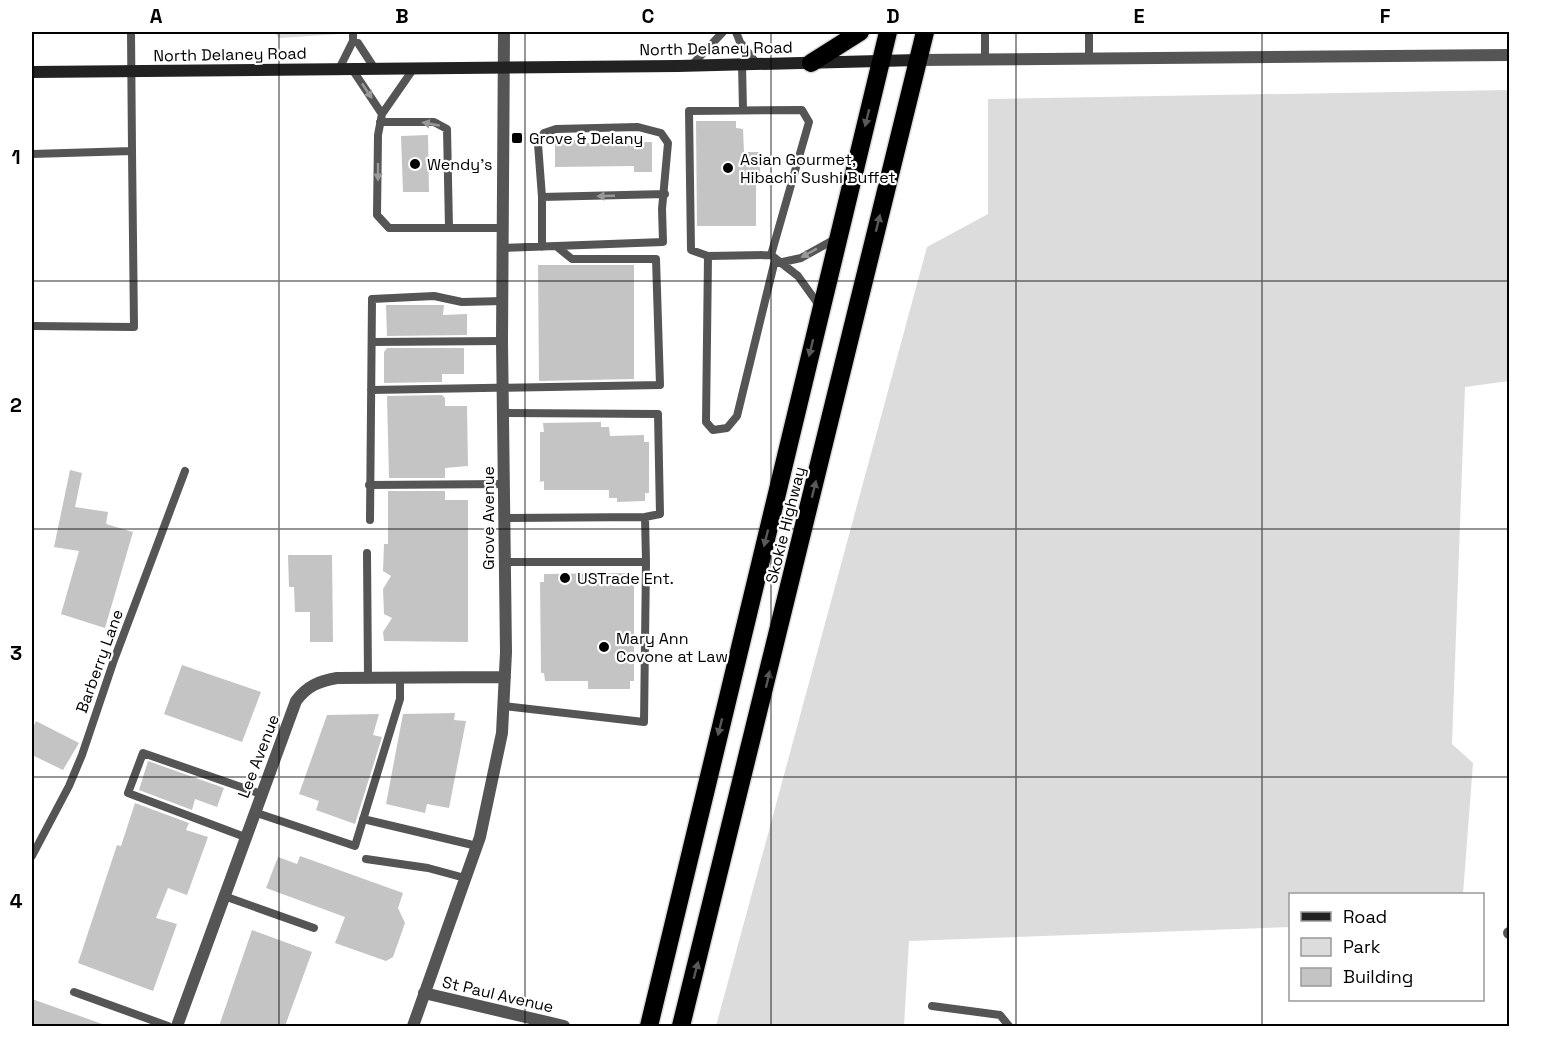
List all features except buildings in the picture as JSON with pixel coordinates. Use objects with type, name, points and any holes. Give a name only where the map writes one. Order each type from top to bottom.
[{"type":"highway","points":[[811,63],[860,32]]},
{"type":"highway","name":"Skokie Highway","points":[[649,1026],[888,32]]},
{"type":"highway","name":"Skokie Highway","points":[[681,1026],[718,886],[925,32]]},
{"type":"street","name":"Grove Avenue","points":[[413,1026],[477,846],[488,808],[504,706],[505,484],[502,341],[504,32]]},
{"type":"street","name":"North Delaney Road","points":[[32,72],[691,66],[918,60],[1509,56]]},
{"type":"street","name":"Lee Avenue","points":[[177,1026],[254,812],[296,701],[303,692],[312,685],[325,680],[505,677]]},
{"type":"street","name":"St Paul Avenue","points":[[424,993],[561,1026]]},
{"type":"lane","points":[[32,326],[134,327],[131,32]]},
{"type":"lane","points":[[691,66],[723,32]]},
{"type":"lane","points":[[736,32],[740,42],[757,64]]},
{"type":"lane","points":[[985,32],[985,60]]},
{"type":"lane","points":[[1089,32],[1089,60]]},
{"type":"lane","points":[[352,36],[375,69]]},
{"type":"lane","points":[[352,36],[346,69],[381,118]]},
{"type":"lane","points":[[742,64],[743,110]]},
{"type":"lane","points":[[414,68],[381,118],[377,215],[389,228],[504,228]]},
{"type":"lane","points":[[708,256],[706,422],[713,430],[727,428],[737,416],[774,260],[809,122],[802,110],[689,111],[691,250],[708,256],[774,260],[801,258],[838,237]]},
{"type":"lane","points":[[381,118],[434,122],[447,129],[450,228]]},
{"type":"lane","points":[[504,248],[542,247],[663,242],[668,143],[661,133],[638,127],[567,129],[544,133],[538,144],[542,198],[542,247]]},
{"type":"lane","points":[[32,154],[132,151]]},
{"type":"lane","points":[[542,198],[665,194]]},
{"type":"lane","points":[[371,390],[660,385],[656,259],[572,259],[555,246]]},
{"type":"lane","points":[[774,260],[798,276],[821,308]]},
{"type":"lane","points":[[370,520],[372,299],[434,296],[462,302],[504,302]]},
{"type":"lane","points":[[372,342],[502,341]]},
{"type":"lane","points":[[504,413],[658,414],[660,514],[645,517],[505,518]]},
{"type":"lane","name":"Barberry Lane","points":[[32,856],[69,786],[82,755],[114,660],[185,471]]},
{"type":"lane","points":[[369,485],[505,484]]},
{"type":"lane","points":[[504,706],[644,722],[645,517]]},
{"type":"lane","points":[[368,553],[368,678]]},
{"type":"lane","points":[[505,562],[646,561]]},
{"type":"lane","points":[[254,812],[355,846],[400,699],[400,678]]},
{"type":"lane","points":[[245,837],[128,793],[142,753],[261,794]]},
{"type":"lane","points":[[363,819],[477,846]]},
{"type":"lane","points":[[366,859],[428,868],[465,878]]},
{"type":"lane","points":[[224,896],[314,928]]},
{"type":"lane","points":[[74,992],[168,1026]]},
{"type":"lane","points":[[932,1006],[1000,1015],[1009,1026]]},
{"type":"green space","points":[[274,32],[341,32],[341,34],[279,38]]},
{"type":"green space","points":[[1509,90],[1509,381],[1465,387],[1452,744],[1473,763],[1463,893],[1289,893],[1289,927],[909,941],[904,1026],[716,1026],[927,247],[988,214],[988,99]]},
{"type":"place","name":"Grove & Delany","points":[[517,138]]},
{"type":"place","name":"Wendy's","points":[[415,164]]},
{"type":"place","name":"Asian Gourmet, Hibachi Sushi Buffet","points":[[728,168]]},
{"type":"place","name":"USTrade Ent.","points":[[565,578]]},
{"type":"place","name":"Mary Ann Covone at Law","points":[[604,647]]}]
